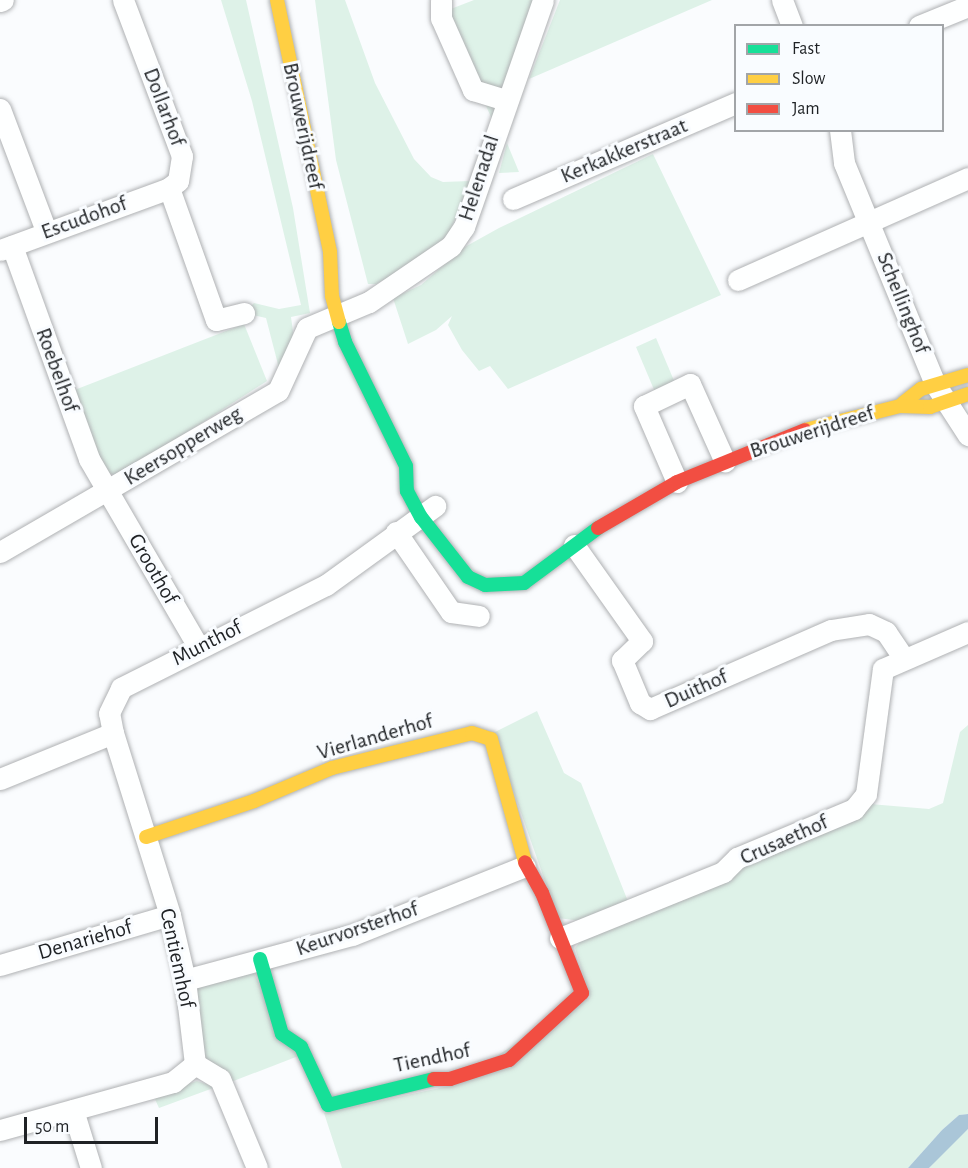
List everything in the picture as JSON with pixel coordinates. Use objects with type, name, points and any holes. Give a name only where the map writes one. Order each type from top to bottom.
[{"type":"street","name":"Dollarhof","points":[[123,0],[182,156],[178,181],[169,188]]},
{"type":"street","name":"Brouwerijdreef","points":[[277,0],[330,252],[328,275],[350,310],[352,360],[368,385],[406,466],[432,505],[475,560]]},
{"type":"street","points":[[441,0],[441,18],[473,90],[506,100]]},
{"type":"street","name":"Helenadal","points":[[350,310],[421,269],[451,246],[464,227],[506,100],[543,0]]},
{"type":"street","points":[[782,0],[791,24]]},
{"type":"street","points":[[924,24],[968,6]]},
{"type":"street","name":"Kerkakkerstraat","points":[[513,199],[734,103]]},
{"type":"street","points":[[0,109],[46,231]]},
{"type":"street","name":"Schellinghof","points":[[840,132],[844,163],[935,384],[968,435]]},
{"type":"street","name":"Schellinghof","points":[[738,280],[968,178]]},
{"type":"street","name":"Escudohof","points":[[6,248],[46,231],[169,188]]},
{"type":"street","points":[[169,188],[216,320],[244,313]]},
{"type":"street","name":"Roebelhof","points":[[6,248],[89,459],[107,491]]},
{"type":"street","name":"Brouwerijdreef","points":[[330,252],[346,279]]},
{"type":"street","name":"Keersopperweg","points":[[0,552],[278,391],[307,328],[350,310]]},
{"type":"street","name":"Brouwerijdreef","points":[[361,338],[368,385]]},
{"type":"street","name":"Brouwerijdreef","points":[[900,406],[935,384],[968,375]]},
{"type":"street","name":"Brouwerijdreef","points":[[677,482],[644,406],[690,384],[725,462]]},
{"type":"street","name":"Brouwerijdreef","points":[[406,466],[407,490],[432,505],[455,563],[468,578],[485,585],[524,583],[540,574],[574,545],[640,500],[677,482],[813,428],[900,406],[930,407],[968,394]]},
{"type":"street","name":"Groothof","points":[[107,491],[198,646]]},
{"type":"street","name":"Munthof","points":[[113,733],[109,713],[121,688],[198,646],[326,585],[432,505]]},
{"type":"street","points":[[396,532],[451,612],[479,616]]},
{"type":"street","name":"Brouwerijdreef","points":[[488,569],[509,571],[574,545]]},
{"type":"street","name":"Duithof","points":[[574,545],[642,641],[622,660],[640,703],[650,709],[831,630],[869,624],[886,632],[903,657]]},
{"type":"street","name":"Crusaethof","points":[[560,938],[723,872],[737,858],[854,809],[866,794],[883,669],[903,657],[968,632]]},
{"type":"street","points":[[0,779],[113,733]]},
{"type":"street","name":"Centiemhof","points":[[113,733],[170,915],[185,980],[195,1064]]},
{"type":"street","name":"Vierlanderhof","points":[[146,837],[254,801],[332,768],[472,733],[491,739],[524,848],[525,866]]},
{"type":"street","name":"Tiendhof","points":[[260,959],[282,1034],[301,1047],[328,1105],[425,1079],[450,1080],[509,1060],[582,993],[542,893],[525,866]]},
{"type":"street","name":"Keurvorsterhof","points":[[185,980],[352,935],[525,866]]},
{"type":"street","name":"Denariehof","points":[[0,965],[170,915]]},
{"type":"street","points":[[0,1130],[173,1082],[195,1064],[220,1078],[257,1168]]},
{"type":"street","points":[[74,1110],[91,1168]]},
{"type":"green space","points":[[221,0],[246,0],[293,208],[310,313],[291,317],[294,339],[281,376],[266,318],[244,313],[254,303],[279,309],[301,305],[252,101]]},
{"type":"green space","points":[[315,0],[345,0],[375,83],[414,159],[431,177],[443,182],[470,181],[450,232],[423,259],[376,284],[368,284],[336,160]]},
{"type":"green space","points":[[474,0],[537,0],[492,119],[443,12]]},
{"type":"green space","points":[[560,0],[712,0],[529,79]]},
{"type":"green space","points":[[507,143],[519,172],[499,173]]},
{"type":"green space","points":[[653,154],[721,295],[508,389],[490,366],[479,371],[462,350],[448,325],[452,316],[436,330],[408,344],[393,298],[421,285],[463,248],[499,228]]},
{"type":"green space","points":[[244,324],[267,381],[119,476],[105,472],[72,391]]},
{"type":"green space","points":[[656,338],[675,383],[655,392],[636,347]]},
{"type":"green space","points":[[537,711],[564,773],[581,783],[629,904],[581,921],[558,918],[493,733]]},
{"type":"green space","points":[[968,725],[968,1114],[959,1115],[942,1130],[908,1168],[342,1168],[324,1113],[449,1086],[590,997],[575,948],[580,942],[733,876],[736,868],[870,804],[929,809],[943,803],[960,732]]},
{"type":"green space","points":[[251,969],[301,1055],[231,1082],[202,1058],[196,988]]},
{"type":"green space","points":[[197,1081],[216,1087],[159,1108],[153,1095]]},
{"type":"green space","points":[[968,1129],[968,1168],[929,1168],[947,1148]]},
{"type":"water","points":[[968,1114],[968,1129],[929,1168],[908,1168],[942,1130],[959,1115]]},
{"type":"traffic: fast","points":[[339,322],[345,342],[406,466],[407,491],[421,517],[468,577],[485,585],[524,583],[598,528]]},
{"type":"traffic: fast","points":[[260,959],[282,1034],[301,1047],[328,1105],[434,1079]]},
{"type":"traffic: slow","points":[[277,0],[330,252],[332,296],[339,322]]},
{"type":"traffic: slow","points":[[903,403],[921,389],[968,375]]},
{"type":"traffic: slow","points":[[805,430],[900,406],[930,407],[968,394]]},
{"type":"traffic: slow","points":[[146,837],[254,801],[332,768],[472,733],[491,739],[525,862]]},
{"type":"traffic: jam","points":[[598,528],[677,482],[805,430]]},
{"type":"traffic: jam","points":[[434,1079],[450,1079],[509,1060],[582,993],[542,893],[525,862]]}]
